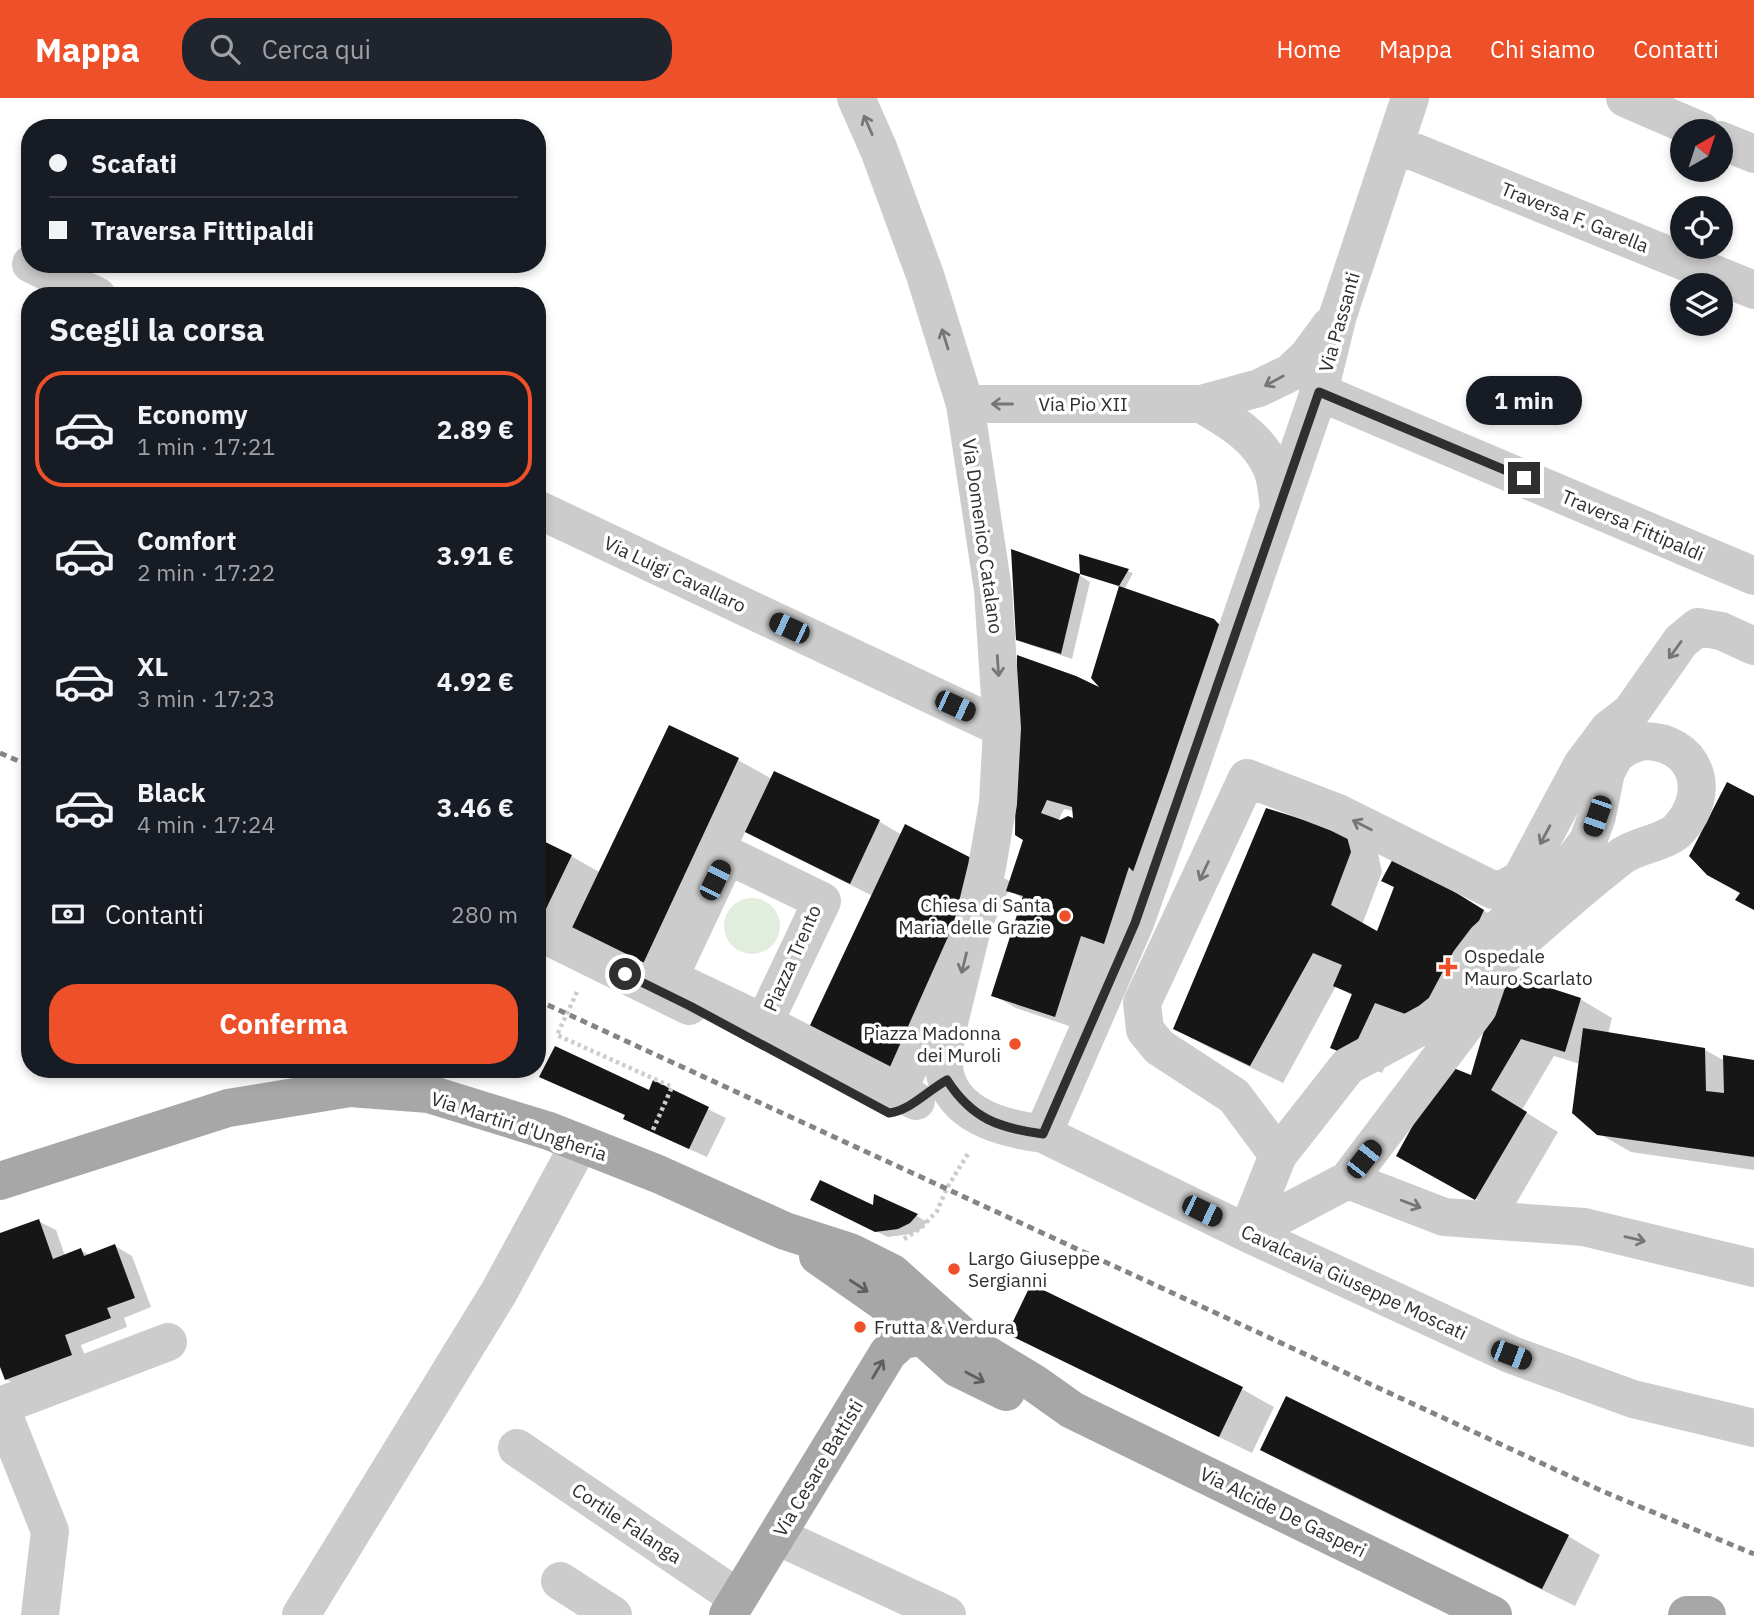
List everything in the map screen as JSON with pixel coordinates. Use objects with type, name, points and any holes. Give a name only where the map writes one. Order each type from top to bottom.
[{"type":"main road","name":"Via Martiri d'Ungheria","points":[[0,1181],[228,1108],[350,1088],[429,1094],[550,1131],[658,1174],[785,1231],[836,1245],[892,1273],[922,1298]]},
{"type":"main road","name":"Via Martiri d'Ungheria","points":[[785,1231],[839,1273],[885,1303],[921,1336]]},
{"type":"main road","name":"Via Alcide De Gasperi","points":[[922,1298],[976,1348],[1072,1410],[1493,1615]]},
{"type":"main road","name":"Via Alcide De Gasperi","points":[[921,1336],[957,1367],[980,1381],[1029,1400],[1072,1410]]},
{"type":"main road","name":"Via Cesare Battisti","points":[[733,1606],[888,1353],[902,1340],[921,1336]]},
{"type":"street","name":"Via Domenico Catalano","points":[[856,98],[879,150],[925,275],[965,404],[993,590],[1002,728],[998,803],[987,867],[947,1031],[944,1058],[931,1091]]},
{"type":"street","name":"Via Passanti","points":[[1043,1134],[1135,923],[1319,392],[1338,315],[1410,98]]},
{"type":"street","points":[[1625,98],[1673,119]]},
{"type":"street","name":"Traversa F. Garella","points":[[1395,145],[1754,290]]},
{"type":"street","points":[[1733,145],[1754,154]]},
{"type":"street","points":[[0,250],[21,260]]},
{"type":"street","points":[[49,273],[78,287]]},
{"type":"street","name":"Via Pio XII","points":[[965,404],[1201,404],[1259,388],[1290,373],[1308,356],[1338,315]]},
{"type":"street","name":"Traversa Fittipaldi","points":[[1319,392],[1754,576]]},
{"type":"street","points":[[1201,404],[1233,423],[1255,441],[1273,470],[1279,507]]},
{"type":"street","name":"Via Luigi Cavallaro","points":[[546,513],[1002,728]]},
{"type":"street","points":[[1278,1155],[1234,1096],[1159,1047],[1145,1030],[1142,1003],[1247,778],[1338,813],[1493,890],[1507,887],[1521,879],[1582,765],[1609,729],[1631,712],[1681,641],[1698,627],[1721,631],[1754,646]]},
{"type":"street","points":[[1642,741],[1658,741],[1685,755],[1693,768],[1697,783],[1696,798],[1678,831],[1625,854],[1500,959],[1489,976],[1478,1009],[1348,1180],[1247,1233],[1278,1155],[1348,1066],[1429,1022],[1444,1010],[1486,940],[1572,862],[1588,841],[1597,816],[1606,772],[1615,755],[1642,741]]},
{"type":"street","points":[[546,935],[690,1006],[889,1113],[903,1111],[931,1091],[960,1100],[990,1121],[1017,1130],[1043,1134]]},
{"type":"street","name":"Piazza Trento","points":[[764,1023],[798,1040],[931,1091]]},
{"type":"street","name":"Cavalcavia Giuseppe Moscati","points":[[1043,1134],[1247,1233],[1535,1364],[1633,1399],[1754,1428]]},
{"type":"street","points":[[301,1615],[499,1292],[580,1143]]},
{"type":"street","points":[[1348,1180],[1444,1217],[1584,1227],[1754,1268]]},
{"type":"street","points":[[40,1615],[50,1531],[0,1406],[168,1342]]},
{"type":"street","name":"Cortile Falanga","points":[[516,1448],[733,1606]]},
{"type":"street","points":[[777,1536],[947,1615]]},
{"type":"street","points":[[561,1581],[613,1615]]},
{"type":"path","points":[[578,990],[557,1035],[672,1087],[650,1137]]},
{"type":"path","points":[[880,1267],[896,1245],[921,1228],[937,1212],[958,1168],[990,1121]]},
{"type":"green space","points":[[747,898],[757,898],[772,906],[778,915],[778,937],[772,946],[757,954],[747,954],[729,942],[724,931],[724,921],[736,903]]},
{"type":"building","points":[[1011,549],[1080,574],[1061,654],[1016,640]]},
{"type":"building","points":[[1079,554],[1129,569],[1119,586],[1080,574]]},
{"type":"building","points":[[1119,586],[1214,619],[1226,632],[1142,881],[1129,867],[1104,944],[1081,936],[1055,1017],[991,996],[1023,896],[1006,891],[1023,840],[1015,835],[1017,655],[1099,687],[1091,678]],"holes":[[[1047,800],[1072,807],[1073,818],[1068,816],[1060,820],[1041,813]]]},
{"type":"building","points":[[669,725],[739,758],[642,966],[570,932]]},
{"type":"building","points":[[774,771],[880,820],[850,884],[745,832]]},
{"type":"building","points":[[1727,782],[1754,796],[1754,910],[1735,900],[1740,893],[1707,875],[1689,856]]},
{"type":"building","points":[[1266,808],[1346,833],[1351,852],[1331,905],[1377,931],[1394,887],[1381,881],[1395,855],[1484,910],[1439,1008],[1422,1020],[1375,1003],[1350,1056],[1330,1048],[1352,994],[1333,986],[1342,965],[1313,953],[1250,1066],[1173,1029]]},
{"type":"building","points":[[905,824],[981,863],[885,1078],[804,1038]]},
{"type":"building","points":[[546,842],[572,855],[546,909]]},
{"type":"building","points":[[1501,972],[1581,998],[1565,1052],[1521,1039],[1491,1090],[1527,1112],[1475,1200],[1396,1156],[1446,1065],[1471,1075]]},
{"type":"building","points":[[1583,1028],[1705,1048],[1706,1091],[1724,1093],[1723,1055],[1754,1060],[1754,1157],[1597,1135],[1572,1113]]},
{"type":"building","points":[[555,1046],[649,1090],[653,1080],[709,1107],[689,1149],[623,1119],[625,1115],[541,1078],[546,1078],[546,1063]]},
{"type":"building","points":[[820,1180],[873,1205],[874,1194],[918,1214],[910,1223],[898,1229],[875,1232],[810,1200]]},
{"type":"building","points":[[39,1219],[53,1259],[81,1248],[84,1256],[115,1244],[135,1298],[107,1308],[111,1318],[65,1335],[72,1355],[5,1380],[0,1367],[0,1233]]},
{"type":"building","points":[[1031,1284],[1243,1387],[1219,1437],[1007,1334]]},
{"type":"building","points":[[1286,1396],[1569,1535],[1542,1589],[1260,1450]]},
{"type":"railway","points":[[0,753],[21,762]]},
{"type":"railway","points":[[546,1004],[1602,1491],[1754,1554]]},
{"type":"place","name":"Chiesa di Santa Maria delle Grazie","points":[[1065,916]]},
{"type":"place","name":"Ospedale Mauro Scarlato","points":[[1448,967]]},
{"type":"place","name":"Piazza Madonna dei Muroli","points":[[1015,1044]]},
{"type":"place","name":"Largo Giuseppe Sergianni","points":[[954,1269]]},
{"type":"place","name":"Frutta & Verdura","points":[[860,1327]]},
{"type":"route","points":[[625,974],[889,1113],[903,1111],[929,1090],[947,1080],[960,1100],[975,1113],[1017,1130],[1043,1134],[1135,923],[1319,392],[1524,478]]}]
